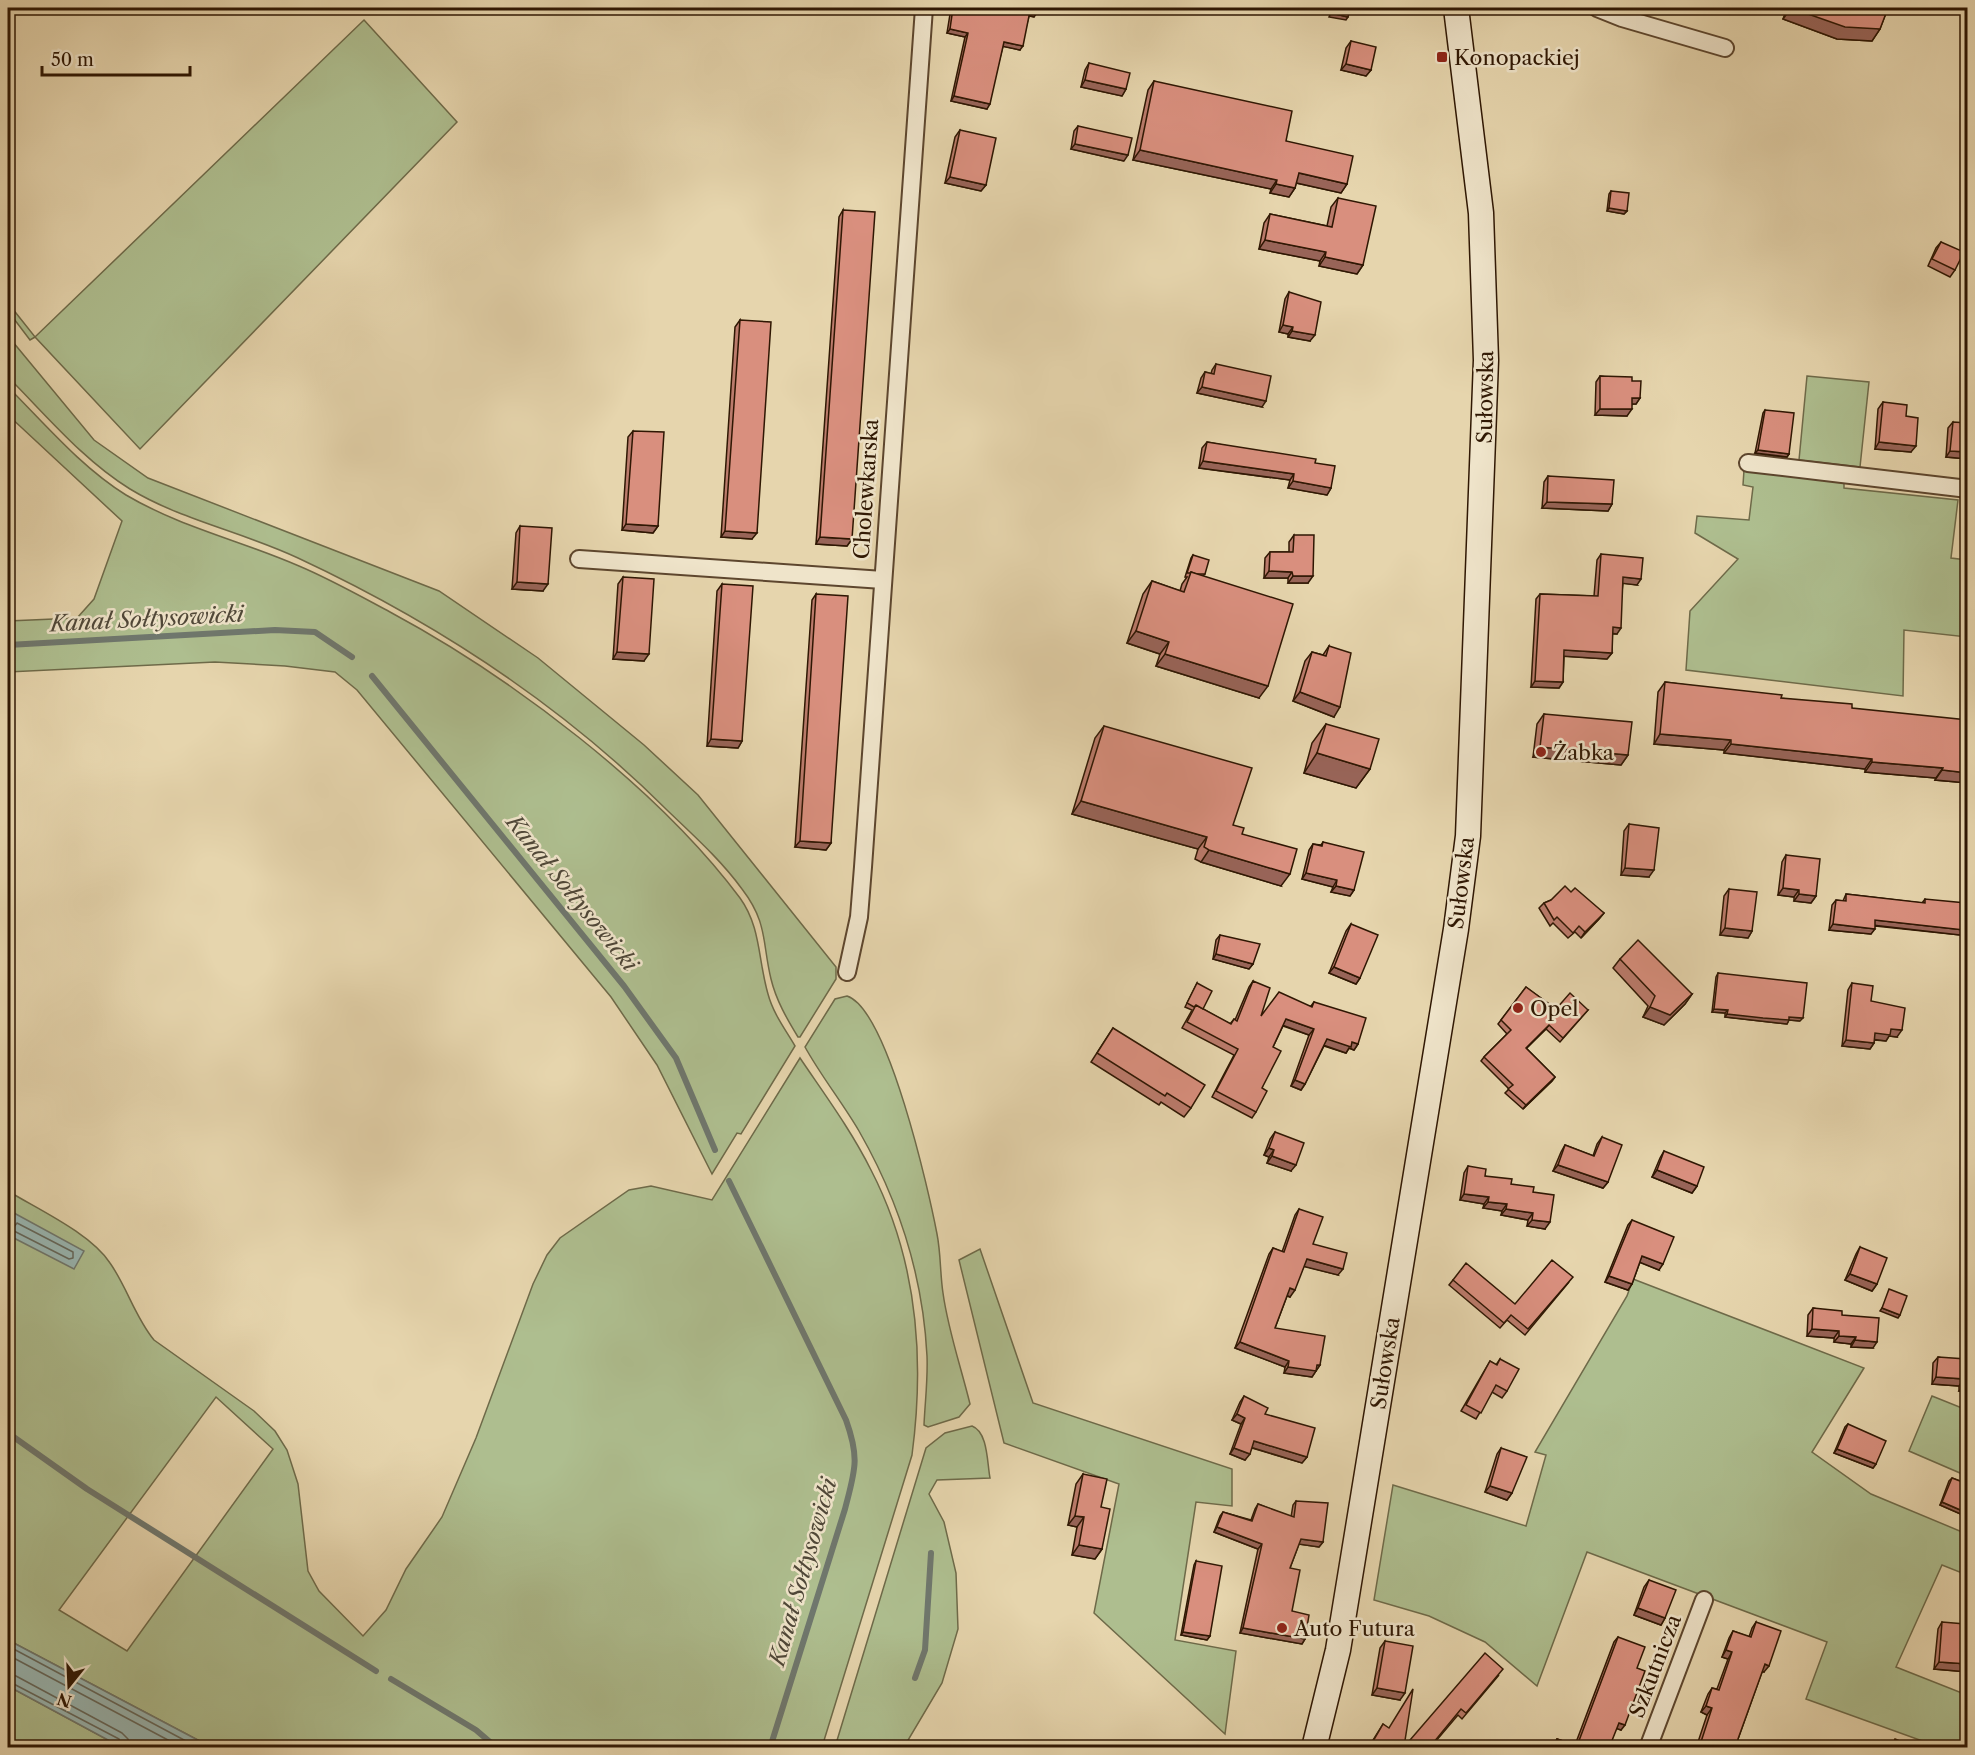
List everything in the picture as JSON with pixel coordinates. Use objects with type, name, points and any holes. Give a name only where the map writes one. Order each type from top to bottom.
[{"type":"main road","name":"Sułowska","points":[[1314,1748],[1338,1650],[1456,929],[1468,836],[1486,350],[1481,213],[1456,8]]},
{"type":"street","name":"Cholewkarska","points":[[847,972],[859,916],[863,867],[924,8]]},
{"type":"street","points":[[1597,8],[1622,18],[1725,48]]},
{"type":"street","points":[[1748,463],[1968,489]]},
{"type":"street","points":[[579,559],[883,580]]},
{"type":"street","name":"Szkutnicza","points":[[1648,1748],[1704,1600]]},
{"type":"green space","points":[[364,20],[457,122],[140,449],[35,337]]},
{"type":"green space","points":[[8,303],[35,337],[30,340],[8,311]]},
{"type":"green space","points":[[8,336],[94,440],[148,478],[439,591],[538,658],[644,745],[698,795],[836,967],[836,979],[800,1037],[782,1009],[776,994],[763,933],[750,901],[716,858],[627,772],[584,735],[494,668],[399,609],[298,558],[191,518],[130,489],[96,465],[8,377]]},
{"type":"green space","points":[[1807,376],[1869,382],[1860,467],[1799,460]]},
{"type":"green space","points":[[8,387],[94,472],[126,495],[189,525],[322,576],[436,638],[484,668],[579,738],[625,776],[706,857],[747,909],[755,932],[770,1001],[795,1046],[741,1134],[737,1133],[712,1174],[657,1065],[611,997],[357,690],[335,672],[285,666],[215,662],[8,672],[8,621],[77,618],[94,599],[122,521],[8,415]]},
{"type":"green space","points":[[1744,470],[1844,480],[1844,488],[1958,500],[1951,558],[1967,560],[1967,637],[1904,630],[1903,696],[1686,670],[1690,611],[1738,559],[1695,533],[1697,516],[1749,520],[1753,487],[1743,485]]},
{"type":"green space","points":[[847,996],[862,1008],[877,1033],[904,1104],[933,1212],[945,1307],[970,1404],[959,1417],[928,1427],[924,1425],[927,1382],[925,1326],[914,1268],[897,1212],[886,1184],[859,1131],[805,1047],[835,999]]},
{"type":"green space","points":[[800,1058],[846,1127],[871,1170],[887,1204],[908,1273],[914,1309],[918,1382],[912,1455],[822,1747],[211,1747],[8,1640],[8,1191],[63,1223],[90,1242],[110,1263],[154,1340],[254,1411],[275,1431],[287,1450],[298,1484],[308,1571],[319,1591],[363,1636],[386,1610],[406,1569],[442,1517],[476,1438],[533,1284],[547,1255],[560,1238],[629,1190],[651,1186],[712,1200]],"holes":[[[216,1397],[273,1449],[127,1651],[59,1610]]]},
{"type":"green space","points":[[980,1249],[1033,1403],[1232,1469],[1232,1506],[1196,1502],[1175,1640],[1236,1651],[1225,1734],[1094,1613],[1119,1484],[1004,1443],[959,1260]]},
{"type":"green space","points":[[1633,1279],[1864,1368],[1812,1452],[1871,1494],[1967,1534],[1967,1575],[1942,1565],[1896,1667],[1967,1695],[1967,1747],[1939,1747],[1806,1699],[1827,1642],[1587,1552],[1537,1686],[1485,1642],[1429,1616],[1374,1600],[1393,1485],[1526,1526],[1546,1455],[1535,1452],[1627,1296]]},
{"type":"green space","points":[[1932,1396],[1967,1410],[1967,1476],[1909,1451]]},
{"type":"green space","points":[[972,1426],[981,1434],[984,1441],[990,1478],[937,1480],[929,1494],[944,1522],[956,1573],[958,1629],[942,1683],[904,1747],[835,1747],[926,1448],[945,1433]]},
{"type":"green space","points":[[8,1686],[121,1747],[8,1747]]},
{"type":"water","points":[[14,1213],[84,1251],[74,1269],[8,1235]]},
{"type":"water","points":[[8,1640],[211,1747],[121,1747],[8,1686]]},
{"type":"building","points":[[953,8],[1038,8],[1037,13],[1030,11],[1023,46],[1004,42],[990,104],[954,96],[968,33],[950,29]]},
{"type":"building","points":[[1332,8],[1350,8],[1348,17],[1331,13]]},
{"type":"building","points":[[1791,8],[1888,8],[1880,29],[1845,27]]},
{"type":"building","points":[[1351,41],[1376,47],[1371,70],[1346,64]]},
{"type":"building","points":[[1089,63],[1130,73],[1126,89],[1085,80]]},
{"type":"building","points":[[1154,81],[1292,111],[1286,141],[1353,156],[1347,184],[1299,173],[1295,188],[1276,184],[1277,180],[1140,150]]},
{"type":"building","points":[[1078,126],[1132,138],[1128,155],[1075,144]]},
{"type":"building","points":[[960,130],[996,138],[986,185],[950,177]]},
{"type":"building","points":[[1611,191],[1629,193],[1627,211],[1609,208]]},
{"type":"building","points":[[1338,198],[1376,206],[1363,265],[1325,257],[1326,252],[1265,240],[1270,214],[1332,227]]},
{"type":"building","points":[[843,210],[875,212],[852,539],[820,537]]},
{"type":"building","points":[[1941,242],[1964,252],[1955,270],[1932,259]]},
{"type":"building","points":[[1289,292],[1321,302],[1315,335],[1292,331],[1293,327],[1283,325]]},
{"type":"building","points":[[740,320],[771,322],[757,533],[725,531]]},
{"type":"building","points":[[1216,364],[1271,376],[1266,401],[1202,387],[1205,372],[1214,374]]},
{"type":"building","points":[[1600,376],[1632,377],[1632,381],[1641,381],[1640,398],[1632,398],[1632,409],[1600,409]]},
{"type":"building","points":[[1883,402],[1907,405],[1906,416],[1918,418],[1916,446],[1879,442]]},
{"type":"building","points":[[1765,410],[1794,413],[1789,454],[1758,450]]},
{"type":"building","points":[[1953,422],[1968,423],[1968,452],[1950,451]]},
{"type":"building","points":[[633,431],[664,432],[658,526],[626,524]]},
{"type":"building","points":[[1207,442],[1316,459],[1315,463],[1335,466],[1331,488],[1293,481],[1294,474],[1203,461]]},
{"type":"building","points":[[1548,476],[1614,480],[1612,504],[1547,502]]},
{"type":"building","points":[[520,526],[552,528],[548,584],[517,582]]},
{"type":"building","points":[[1294,535],[1314,535],[1313,576],[1293,576],[1292,572],[1269,571],[1270,552],[1293,552]]},
{"type":"building","points":[[1601,554],[1643,558],[1641,579],[1623,577],[1621,628],[1613,627],[1612,653],[1564,650],[1563,682],[1535,681],[1540,594],[1598,596]]},
{"type":"building","points":[[1193,555],[1209,560],[1205,574],[1187,573]]},
{"type":"building","points":[[1191,572],[1293,604],[1268,686],[1165,654],[1169,642],[1136,631],[1152,581],[1184,592]]},
{"type":"building","points":[[623,577],[654,579],[649,654],[617,652]]},
{"type":"building","points":[[722,584],[753,586],[742,741],[711,739]]},
{"type":"building","points":[[816,594],[848,596],[831,843],[800,841]]},
{"type":"building","points":[[1329,646],[1351,653],[1340,707],[1300,692],[1312,652],[1326,656]]},
{"type":"building","points":[[1665,682],[1782,695],[1781,698],[1852,704],[1852,708],[1968,720],[1968,773],[1942,770],[1943,768],[1872,762],[1872,759],[1731,744],[1731,740],[1660,734]]},
{"type":"building","points":[[1544,714],[1632,722],[1628,755],[1540,747]]},
{"type":"building","points":[[1326,724],[1379,739],[1370,769],[1317,753]]},
{"type":"building","points":[[1104,726],[1252,768],[1233,825],[1244,828],[1242,834],[1297,849],[1290,874],[1209,850],[1204,847],[1207,837],[1081,801]]},
{"type":"building","points":[[1629,824],[1659,828],[1654,870],[1625,868]]},
{"type":"building","points":[[1323,842],[1364,852],[1354,890],[1336,886],[1337,880],[1306,873],[1313,844],[1322,846]]},
{"type":"building","points":[[1786,855],[1820,859],[1816,896],[1799,894],[1799,890],[1783,888]]},
{"type":"building","points":[[1565,886],[1571,892],[1575,888],[1604,913],[1585,932],[1579,926],[1573,933],[1557,917],[1554,920],[1544,903],[1551,900]]},
{"type":"building","points":[[1729,889],[1757,892],[1752,931],[1725,928]]},
{"type":"building","points":[[1846,894],[1925,903],[1925,899],[1966,903],[1964,930],[1875,920],[1875,929],[1833,924],[1836,900],[1846,901]]},
{"type":"building","points":[[1351,924],[1378,935],[1360,978],[1334,967]]},
{"type":"building","points":[[1220,935],[1260,944],[1253,964],[1216,954]]},
{"type":"building","points":[[1638,940],[1692,994],[1670,1015],[1650,1007],[1655,996],[1620,959]]},
{"type":"building","points":[[1718,973],[1807,983],[1803,1018],[1789,1017],[1789,1020],[1763,1018],[1727,1014],[1728,1010],[1714,1009]]},
{"type":"building","points":[[1253,981],[1270,988],[1261,1016],[1279,992],[1312,1007],[1314,1002],[1366,1018],[1358,1044],[1352,1042],[1351,1047],[1327,1039],[1305,1084],[1295,1080],[1314,1029],[1286,1019],[1273,1047],[1281,1051],[1262,1088],[1267,1091],[1256,1112],[1216,1091],[1238,1049],[1187,1022],[1196,1005],[1231,1024],[1234,1019],[1237,1021]]},
{"type":"building","points":[[1197,983],[1212,991],[1203,1009],[1187,1003]]},
{"type":"building","points":[[1852,983],[1873,986],[1871,1001],[1905,1008],[1902,1030],[1891,1029],[1890,1035],[1875,1033],[1874,1043],[1846,1040]]},
{"type":"building","points":[[1526,987],[1556,1009],[1570,993],[1588,1010],[1563,1038],[1549,1025],[1526,1048],[1555,1077],[1526,1105],[1508,1089],[1513,1085],[1484,1057],[1511,1030],[1501,1020]]},
{"type":"building","points":[[1113,1028],[1205,1085],[1191,1108],[1167,1093],[1165,1096],[1097,1053]]},
{"type":"building","points":[[1275,1132],[1304,1143],[1296,1165],[1272,1156],[1274,1150],[1269,1148]]},
{"type":"building","points":[[1602,1137],[1622,1145],[1608,1182],[1558,1165],[1565,1145],[1594,1156]]},
{"type":"building","points":[[1664,1151],[1704,1167],[1697,1186],[1657,1170]]},
{"type":"building","points":[[1468,1166],[1486,1169],[1485,1176],[1512,1179],[1511,1184],[1534,1187],[1533,1192],[1554,1195],[1550,1222],[1532,1220],[1533,1213],[1506,1209],[1507,1204],[1488,1202],[1489,1197],[1464,1194]]},
{"type":"building","points":[[1299,1209],[1323,1217],[1313,1244],[1347,1253],[1343,1269],[1307,1259],[1295,1290],[1290,1288],[1275,1328],[1325,1336],[1320,1365],[1317,1365],[1316,1371],[1288,1367],[1289,1361],[1240,1342],[1273,1248],[1284,1252]]},
{"type":"building","points":[[1632,1220],[1674,1237],[1663,1264],[1642,1256],[1632,1284],[1609,1276]]},
{"type":"building","points":[[1860,1247],[1887,1258],[1877,1284],[1850,1274]]},
{"type":"building","points":[[1552,1260],[1573,1277],[1528,1329],[1511,1315],[1504,1323],[1453,1280],[1466,1263],[1515,1304]]},
{"type":"building","points":[[1889,1289],[1907,1296],[1900,1315],[1882,1308]]},
{"type":"building","points":[[1813,1308],[1842,1311],[1842,1315],[1879,1318],[1877,1342],[1839,1336],[1839,1331],[1812,1329]]},
{"type":"building","points":[[1938,1357],[1966,1359],[1968,1384],[1964,1384],[1964,1379],[1936,1377]]},
{"type":"building","points":[[1500,1359],[1519,1369],[1507,1391],[1496,1385],[1481,1413],[1466,1405],[1490,1361],[1497,1365]]},
{"type":"building","points":[[1244,1396],[1268,1408],[1265,1414],[1315,1428],[1307,1457],[1254,1441],[1250,1454],[1234,1448],[1245,1418],[1237,1414]]},
{"type":"building","points":[[1848,1424],[1886,1441],[1876,1464],[1837,1449]]},
{"type":"building","points":[[1501,1448],[1527,1457],[1512,1493],[1490,1486]]},
{"type":"building","points":[[1083,1474],[1107,1479],[1101,1507],[1110,1509],[1102,1549],[1079,1545],[1084,1517],[1075,1516]]},
{"type":"building","points":[[1952,1478],[1968,1484],[1968,1519],[1963,1517],[1965,1512],[1942,1502]]},
{"type":"building","points":[[1296,1501],[1328,1503],[1323,1542],[1301,1539],[1290,1568],[1300,1570],[1292,1611],[1309,1615],[1305,1639],[1243,1628],[1262,1544],[1217,1527],[1223,1512],[1252,1521],[1258,1504],[1294,1517]]},
{"type":"building","points":[[1196,1561],[1222,1566],[1210,1636],[1183,1632]]},
{"type":"building","points":[[1649,1580],[1676,1590],[1665,1618],[1638,1608]]},
{"type":"building","points":[[1756,1622],[1781,1631],[1769,1666],[1765,1664],[1736,1748],[1699,1748],[1712,1708],[1706,1706],[1712,1688],[1719,1690],[1732,1652],[1726,1650],[1733,1631],[1751,1637]]},
{"type":"building","points":[[1942,1622],[1965,1624],[1964,1645],[1968,1646],[1968,1664],[1939,1662]]},
{"type":"building","points":[[1618,1637],[1645,1647],[1637,1668],[1645,1671],[1625,1725],[1619,1723],[1609,1748],[1553,1748],[1557,1739],[1577,1746]]},
{"type":"building","points":[[1385,1641],[1413,1646],[1405,1693],[1377,1688]]},
{"type":"building","points":[[1485,1653],[1503,1669],[1466,1713],[1461,1709],[1429,1748],[1369,1748],[1383,1724],[1389,1728],[1413,1689],[1404,1747]]},
{"type":"building","points":[[1895,1739],[1917,1748],[1891,1748]]},
{"type":"waterway","name":"Kanał Sołtysowicki","points":[[8,645],[275,630],[315,632],[352,657]]},
{"type":"waterway","name":"Kanał Sołtysowicki","points":[[372,676],[624,986],[676,1058],[715,1150]]},
{"type":"waterway","name":"Kanał Sołtysowicki","points":[[729,1181],[846,1420],[854,1455],[853,1474],[845,1509],[770,1748]]},
{"type":"waterway","points":[[8,1433],[87,1489],[376,1671]]},
{"type":"waterway","points":[[915,1678],[925,1650],[931,1553]]},
{"type":"waterway","points":[[391,1679],[476,1730],[497,1748]]},
{"type":"place","name":"Konopackiej","points":[[1442,57]]},
{"type":"place","name":"Żabka","points":[[1541,752]]},
{"type":"place","name":"Opel","points":[[1518,1008]]},
{"type":"place","name":"Auto Futura","points":[[1282,1628]]}]
